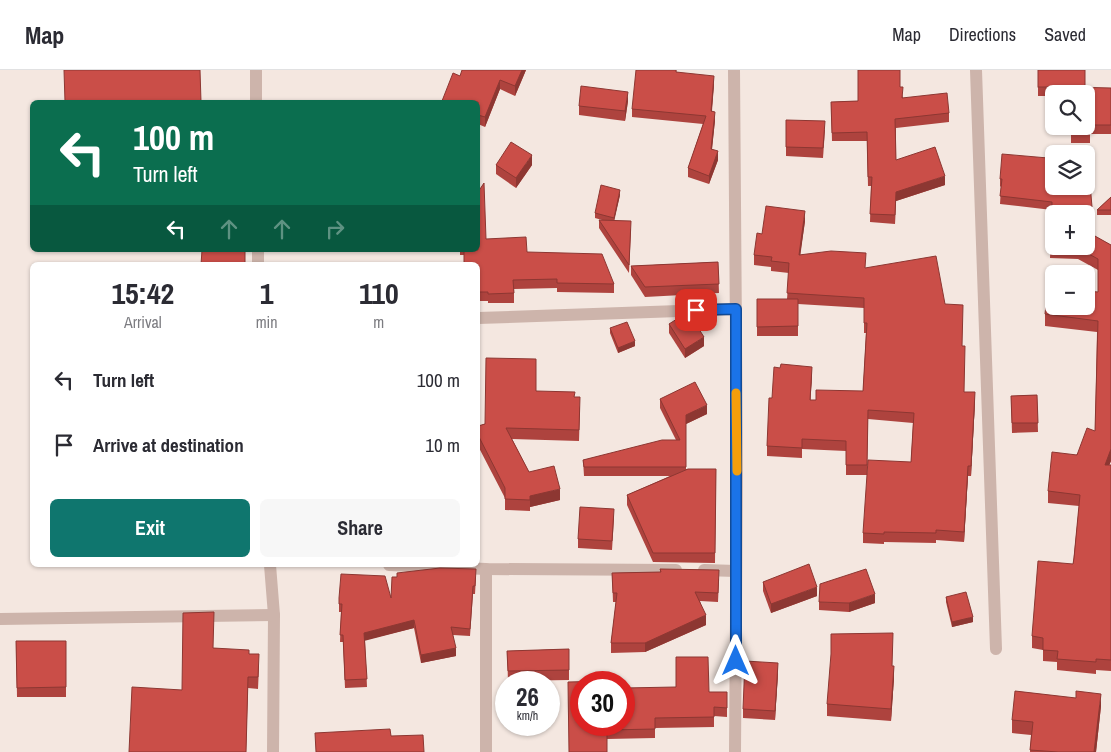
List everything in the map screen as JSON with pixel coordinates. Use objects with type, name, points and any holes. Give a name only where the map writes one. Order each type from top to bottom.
[{"type":"street","points":[[256,70],[256,100]]},
{"type":"street","points":[[734,70],[736,309],[735,752]]},
{"type":"street","points":[[976,70],[996,649]]},
{"type":"street","points":[[480,318],[736,309]]},
{"type":"street","points":[[270,567],[274,615],[273,752]]},
{"type":"street","points":[[438,567],[736,571]]},
{"type":"street","points":[[486,569],[486,752]]},
{"type":"street","points":[[0,619],[274,615]]},
{"type":"building","points":[[64,70],[200,70],[201,100],[65,100]]},
{"type":"building","points":[[462,70],[522,70],[515,86],[500,80],[485,117],[480,116],[480,100],[442,100],[453,73],[460,76]]},
{"type":"building","points":[[636,70],[676,70],[676,72],[714,76],[711,111],[715,112],[711,149],[718,151],[709,176],[688,168],[706,116],[632,109]]},
{"type":"building","points":[[858,70],[900,70],[900,87],[903,87],[902,98],[947,93],[949,113],[895,119],[896,160],[935,147],[945,176],[896,192],[895,215],[870,214],[872,177],[868,177],[867,132],[832,133],[831,102],[858,101]]},
{"type":"building","points":[[1038,70],[1085,70],[1085,85],[1045,85],[1045,87],[1038,87]]},
{"type":"building","points":[[581,86],[628,92],[625,111],[579,106]]},
{"type":"building","points":[[1095,88],[1111,88],[1111,125],[1095,125]]},
{"type":"building","points":[[786,120],[825,121],[823,148],[786,147]]},
{"type":"building","points":[[511,142],[532,155],[516,178],[496,165]]},
{"type":"building","points":[[1002,154],[1045,158],[1045,195],[1091,195],[1092,205],[1052,205],[1052,202],[1000,196]]},
{"type":"building","points":[[484,183],[486,239],[526,237],[527,252],[602,254],[614,284],[557,283],[557,279],[513,280],[514,293],[488,294],[488,292],[480,292],[480,262],[464,262],[464,252],[480,252],[480,189]]},
{"type":"building","points":[[601,185],[620,190],[614,218],[595,213]]},
{"type":"building","points":[[1111,197],[1111,210],[1097,210]]},
{"type":"building","points":[[766,206],[805,211],[799,255],[831,251],[866,253],[865,268],[936,256],[945,304],[963,305],[962,346],[965,346],[964,392],[975,392],[971,466],[968,466],[964,532],[936,530],[936,533],[863,533],[868,460],[911,462],[914,413],[868,410],[867,465],[846,465],[846,441],[802,439],[802,448],[767,446],[769,398],[772,398],[774,367],[780,368],[781,364],[812,367],[810,400],[816,400],[816,390],[863,391],[867,323],[864,323],[864,298],[787,293],[789,263],[771,261],[772,257],[754,255],[757,233],[762,234]]},
{"type":"building","points":[[599,220],[631,221],[629,265]]},
{"type":"building","points":[[1095,236],[1111,245],[1111,449],[1105,465],[1111,465],[1111,660],[1096,659],[1096,662],[1057,659],[1058,651],[1043,650],[1043,638],[1032,636],[1038,561],[1073,564],[1074,558],[1080,495],[1048,491],[1052,452],[1077,455],[1087,428],[1095,431],[1098,321],[1053,315],[1095,315],[1095,292],[1098,292],[1098,259],[1091,255],[1095,255]]},
{"type":"building","points":[[202,252],[245,252],[245,262],[201,262]]},
{"type":"building","points":[[718,262],[719,284],[645,287],[631,266]]},
{"type":"building","points":[[757,299],[798,299],[798,326],[757,327]]},
{"type":"building","points":[[688,312],[704,337],[685,349],[669,324]]},
{"type":"building","points":[[627,322],[635,341],[618,348],[610,328]]},
{"type":"building","points":[[486,358],[536,359],[536,391],[575,392],[574,397],[580,397],[579,430],[506,428],[529,472],[554,466],[560,489],[530,496],[530,500],[505,499],[505,488],[480,439],[480,425],[485,424]]},
{"type":"building","points":[[695,382],[707,405],[686,415],[686,467],[584,467],[583,460],[662,440],[680,440],[660,399]]},
{"type":"building","points":[[1037,395],[1038,423],[1012,423],[1011,396]]},
{"type":"building","points":[[688,469],[716,469],[715,553],[653,553],[627,495]]},
{"type":"building","points":[[580,507],[614,509],[612,541],[578,539]]},
{"type":"building","points":[[809,564],[817,587],[771,604],[763,582]]},
{"type":"building","points":[[440,568],[476,569],[470,629],[451,627],[456,648],[421,655],[414,620],[364,633],[367,679],[345,680],[343,635],[340,635],[342,604],[339,604],[339,598],[341,574],[385,576],[391,598],[392,577],[397,577],[397,573]]},
{"type":"building","points":[[660,569],[719,570],[718,593],[695,592],[706,615],[645,643],[611,643],[617,593],[613,593],[612,573],[661,572]]},
{"type":"building","points":[[866,569],[875,594],[849,603],[819,602],[820,584]]},
{"type":"building","points":[[966,592],[973,617],[952,622],[946,597]]},
{"type":"building","points":[[214,612],[213,648],[249,650],[249,654],[259,654],[258,677],[248,677],[246,752],[129,752],[132,687],[182,690],[183,613]]},
{"type":"building","points":[[893,633],[892,666],[894,666],[891,709],[827,704],[831,634]]},
{"type":"building","points":[[16,641],[66,641],[66,687],[17,688]]},
{"type":"building","points":[[569,649],[569,670],[508,671],[507,651]]},
{"type":"building","points":[[676,657],[708,657],[709,692],[727,692],[727,708],[714,707],[714,717],[655,718],[655,729],[635,729],[635,688],[676,687]]},
{"type":"building","points":[[745,661],[778,663],[775,711],[743,709]]},
{"type":"building","points":[[568,682],[570,682],[570,736],[607,736],[607,752],[569,752]]},
{"type":"building","points":[[1015,691],[1076,698],[1076,691],[1101,694],[1094,752],[1030,750],[1033,722],[1012,720]]},
{"type":"building","points":[[390,729],[391,736],[423,735],[424,752],[316,752],[315,733]]},
{"type":"slow traffic","points":[[736,393],[737,471]]},
{"type":"route","points":[[696,310],[736,309],[736,661]]}]
